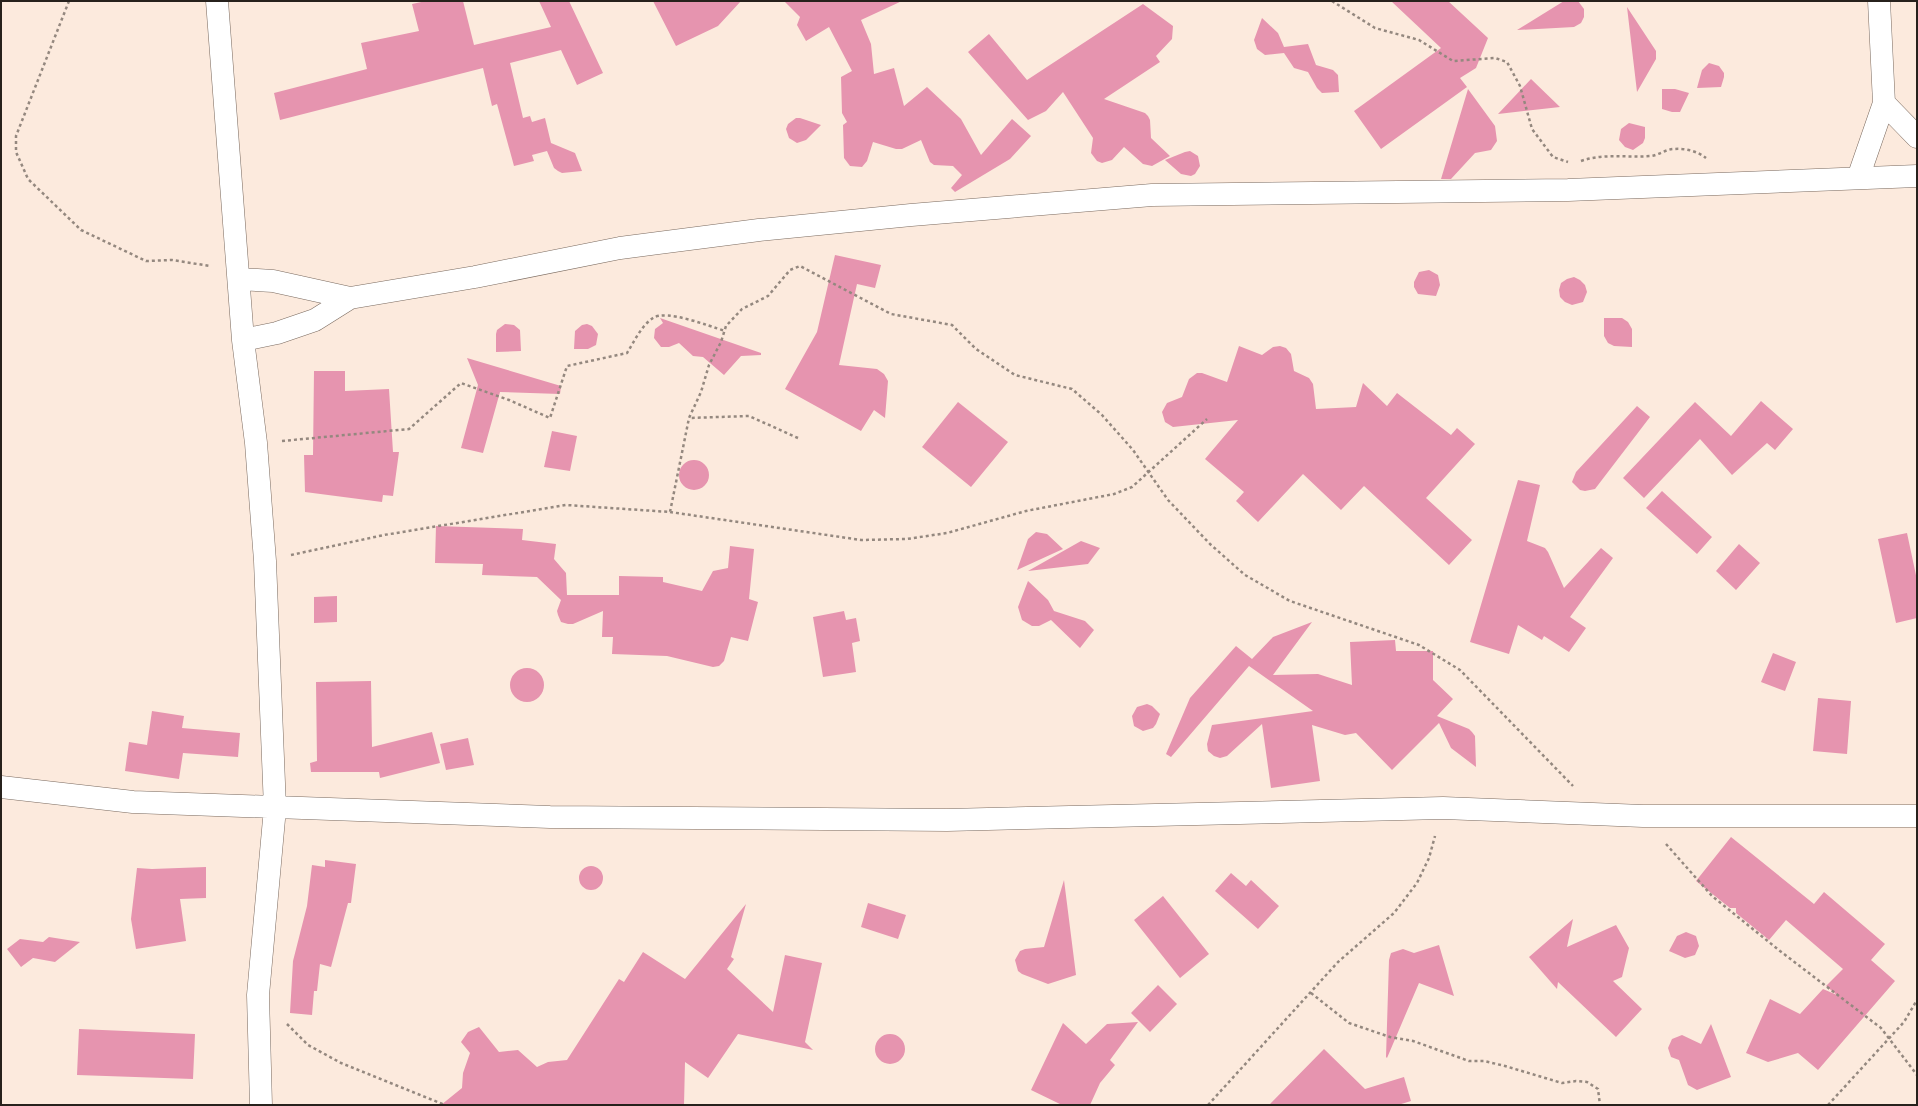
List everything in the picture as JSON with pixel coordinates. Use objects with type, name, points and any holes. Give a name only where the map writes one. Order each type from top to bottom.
[{"type":"street","points":[[217,1],[243,340],[256,443],[265,561],[275,808],[258,995],[261,1105]]},
{"type":"street","points":[[1858,178],[1884,103],[1879,1]]},
{"type":"street","points":[[1884,103],[1917,138]]},
{"type":"street","points":[[238,274],[350,298],[475,278],[620,248],[759,230],[935,213],[1152,195],[1568,190],[1735,182],[1917,176]]},
{"type":"street","points":[[243,340],[277,333],[315,320],[350,298]]},
{"type":"street","points":[[1,787],[133,802],[550,817],[947,820],[1443,808],[1642,816],[1917,816]]},
{"type":"path","points":[[69,1],[16,136],[16,152],[28,179],[81,230],[146,262],[172,260],[238,274]]},
{"type":"path","points":[[1332,1],[1375,28],[1419,40],[1453,61],[1495,58],[1507,62],[1520,86],[1532,129],[1553,157],[1575,163],[1589,158],[1620,155],[1651,156],[1674,149],[1698,151],[1735,182]]},
{"type":"path","points":[[670,512],[689,418],[701,392],[709,365],[721,342],[726,326],[742,309],[768,296],[790,270],[800,266],[891,314],[952,325],[976,348],[1016,375],[1072,389],[1102,415],[1133,450],[1149,474],[1174,506],[1210,544],[1245,575],[1290,601],[1418,644],[1460,670],[1602,815]]},
{"type":"path","points":[[256,443],[409,428],[461,383],[509,400],[550,418],[566,366],[627,353],[640,332],[653,318],[670,315],[724,331]]},
{"type":"path","points":[[689,418],[749,416],[798,438]]},
{"type":"path","points":[[265,561],[384,535],[566,505],[670,512],[861,540],[907,539],[947,533],[1026,511],[1114,494],[1132,487],[1149,474],[1207,419]]},
{"type":"path","points":[[1208,1105],[1338,962],[1394,913],[1417,883],[1429,858],[1443,808]]},
{"type":"path","points":[[1642,816],[1712,896],[1786,956],[1881,1028],[1917,1075]]},
{"type":"path","points":[[1311,992],[1349,1023],[1390,1037],[1413,1041],[1469,1061],[1484,1061],[1562,1083],[1576,1081],[1588,1082],[1598,1089],[1600,1105]]},
{"type":"path","points":[[258,995],[308,1045],[341,1063],[445,1105]]},
{"type":"path","points":[[1828,1105],[1904,1022],[1917,1000]]},
{"type":"building","points":[[426,1],[463,1],[474,45],[551,27],[539,1],[569,1],[603,73],[577,85],[561,50],[510,63],[523,118],[530,116],[532,122],[545,118],[551,143],[575,153],[582,171],[562,173],[558,171],[554,168],[547,151],[532,155],[534,161],[514,166],[497,104],[492,106],[483,68],[280,120],[274,93],[367,69],[361,43],[419,31],[412,4]]},
{"type":"building","points":[[653,1],[741,1],[718,26],[676,46]]},
{"type":"building","points":[[784,1],[902,1],[861,20],[871,44],[874,74],[894,68],[904,106],[927,87],[961,119],[981,155],[1012,119],[1031,136],[1010,159],[955,192],[951,188],[962,175],[953,166],[934,165],[930,162],[921,140],[902,149],[896,149],[873,142],[867,161],[862,167],[850,166],[844,158],[843,125],[847,122],[842,113],[841,77],[852,71],[829,27],[806,41],[797,25],[800,17]]},
{"type":"building","points":[[1391,1],[1448,1],[1488,38],[1476,68],[1460,78],[1467,87],[1381,149],[1354,111],[1441,48]]},
{"type":"building","points":[[1564,1],[1578,1],[1584,9],[1584,17],[1581,23],[1574,27],[1517,30]]},
{"type":"building","points":[[1143,4],[1173,26],[1172,39],[1156,56],[1160,62],[1104,99],[1145,113],[1148,116],[1150,120],[1151,138],[1170,156],[1152,166],[1143,164],[1124,147],[1112,160],[1102,163],[1097,161],[1091,153],[1093,138],[1063,92],[1046,111],[1028,120],[968,52],[989,34],[1027,80]]},
{"type":"building","points":[[1627,7],[1656,51],[1656,59],[1637,92]]},
{"type":"building","points":[[1262,18],[1278,33],[1284,47],[1308,44],[1316,65],[1333,70],[1338,75],[1339,92],[1322,93],[1317,88],[1308,72],[1294,68],[1284,53],[1265,55],[1257,49],[1254,40]]},
{"type":"building","points":[[1709,63],[1719,66],[1724,73],[1721,87],[1697,88],[1702,70]]},
{"type":"building","points":[[1531,79],[1560,107],[1498,114]]},
{"type":"building","points":[[1468,89],[1495,126],[1497,141],[1491,150],[1475,153],[1451,179],[1441,179]]},
{"type":"building","points":[[1662,89],[1675,89],[1689,93],[1680,112],[1672,112],[1662,109]]},
{"type":"building","points":[[796,118],[821,125],[806,140],[797,143],[789,138],[786,129],[788,124]]},
{"type":"building","points":[[1629,123],[1645,127],[1645,138],[1643,143],[1633,150],[1625,147],[1619,140],[1621,129]]},
{"type":"building","points":[[1190,151],[1198,156],[1200,166],[1195,174],[1191,176],[1181,174],[1165,160],[1185,152]]},
{"type":"building","points":[[835,255],[881,265],[875,288],[857,284],[839,365],[877,369],[884,374],[888,381],[885,418],[874,410],[861,431],[785,389],[817,332]]},
{"type":"building","points":[[1429,270],[1438,275],[1440,285],[1436,296],[1418,294],[1414,287],[1414,282],[1419,272]]},
{"type":"building","points":[[1574,277],[1585,285],[1587,292],[1583,302],[1572,305],[1565,302],[1560,297],[1559,290],[1561,283]]},
{"type":"building","points":[[660,318],[761,353],[761,355],[741,356],[724,375],[703,357],[693,356],[679,343],[669,347],[661,347],[654,338],[655,329],[663,323]]},
{"type":"building","points":[[1604,318],[1622,318],[1628,322],[1632,329],[1632,347],[1614,346],[1608,343],[1604,336]]},
{"type":"building","points":[[505,324],[514,325],[520,330],[521,351],[496,352],[497,330]]},
{"type":"building","points":[[587,324],[592,326],[598,334],[596,345],[588,349],[574,349],[575,331],[582,325]]},
{"type":"building","points":[[1239,346],[1262,355],[1273,347],[1280,346],[1286,348],[1291,354],[1294,371],[1309,378],[1313,384],[1316,409],[1356,407],[1363,383],[1387,406],[1397,393],[1451,435],[1457,428],[1475,444],[1426,498],[1472,540],[1449,565],[1364,486],[1341,510],[1303,474],[1258,522],[1236,501],[1244,492],[1205,459],[1238,420],[1173,427],[1165,422],[1162,412],[1167,403],[1182,397],[1189,379],[1197,373],[1202,373],[1227,382]]},
{"type":"building","points":[[467,358],[561,386],[560,394],[500,392],[483,453],[461,448],[478,385]]},
{"type":"building","points":[[314,371],[345,371],[345,391],[389,389],[393,452],[399,452],[393,496],[383,495],[382,502],[305,492],[304,455],[313,455]]},
{"type":"building","points":[[1761,401],[1793,429],[1775,450],[1767,443],[1732,475],[1700,439],[1644,498],[1623,478],[1695,402],[1731,436]]},
{"type":"building","points":[[958,402],[1008,442],[971,487],[922,447]]},
{"type":"building","points":[[1637,406],[1650,417],[1595,489],[1585,491],[1580,490],[1572,482],[1576,472]]},
{"type":"building","points":[[552,431],[577,436],[570,471],[544,467]]},
{"type":"building","points":[[694,460],[705,464],[709,475],[705,486],[694,490],[683,486],[679,475],[683,464]]},
{"type":"building","points":[[1518,480],[1540,485],[1527,541],[1545,548],[1564,588],[1601,548],[1613,558],[1570,617],[1586,628],[1569,652],[1544,636],[1542,640],[1518,625],[1509,654],[1470,642]]},
{"type":"building","points":[[1662,491],[1712,537],[1697,554],[1646,508]]},
{"type":"building","points":[[436,526],[523,529],[522,540],[556,544],[554,559],[566,573],[567,595],[619,595],[619,576],[663,577],[663,582],[702,591],[713,571],[728,568],[730,546],[754,549],[749,599],[758,602],[748,641],[731,637],[724,661],[719,666],[713,667],[667,656],[612,654],[613,637],[602,637],[603,611],[573,624],[561,622],[557,611],[561,600],[537,577],[482,575],[483,564],[435,563]]},
{"type":"building","points":[[1036,532],[1047,534],[1063,549],[1017,570],[1028,539]]},
{"type":"building","points":[[1907,533],[1917,580],[1917,618],[1896,623],[1878,539]]},
{"type":"building","points":[[1081,541],[1100,548],[1088,564],[1028,571]]},
{"type":"building","points":[[1739,544],[1760,563],[1736,590],[1716,571]]},
{"type":"building","points":[[1028,581],[1048,600],[1054,611],[1085,621],[1094,630],[1080,648],[1051,620],[1039,626],[1032,626],[1022,620],[1018,607]]},
{"type":"building","points":[[337,596],[337,622],[314,623],[314,597]]},
{"type":"building","points":[[844,611],[846,620],[856,618],[860,641],[852,643],[856,672],[823,677],[813,617]]},
{"type":"building","points":[[1312,622],[1273,675],[1318,674],[1352,685],[1350,642],[1395,640],[1396,651],[1433,651],[1433,680],[1453,699],[1437,716],[1469,729],[1472,732],[1475,736],[1476,767],[1451,748],[1439,723],[1392,770],[1356,733],[1345,735],[1312,725],[1320,781],[1271,788],[1262,724],[1227,756],[1220,758],[1214,756],[1208,751],[1207,744],[1212,725],[1313,711],[1249,666],[1171,757],[1166,754],[1190,698],[1236,646],[1252,659],[1273,637]]},
{"type":"building","points":[[1773,653],[1796,662],[1785,691],[1761,682]]},
{"type":"building","points":[[527,668],[533,669],[539,673],[543,679],[543,691],[539,697],[533,701],[527,702],[521,701],[515,697],[511,691],[510,685],[511,679],[515,673],[521,669]]},
{"type":"building","points":[[371,681],[372,747],[432,732],[440,763],[380,778],[379,772],[311,772],[310,763],[317,761],[316,682]]},
{"type":"building","points":[[1818,698],[1851,701],[1847,754],[1813,751]]},
{"type":"building","points":[[1147,704],[1152,706],[1160,714],[1153,728],[1143,731],[1134,726],[1132,716],[1137,707]]},
{"type":"building","points":[[152,711],[184,716],[182,728],[240,733],[238,757],[183,753],[179,779],[125,771],[129,742],[147,745]]},
{"type":"building","points":[[468,738],[474,765],[446,770],[440,744]]},
{"type":"building","points":[[1731,837],[1814,904],[1824,892],[1885,944],[1871,960],[1895,981],[1818,1070],[1798,1053],[1768,1062],[1746,1053],[1770,999],[1800,1014],[1823,989],[1837,995],[1826,986],[1843,969],[1786,920],[1769,940],[1736,913],[1736,908],[1730,908],[1696,881]]},
{"type":"building","points":[[325,860],[356,864],[351,903],[348,903],[331,967],[320,964],[317,991],[314,991],[312,1015],[290,1013],[293,961],[307,906],[312,865],[325,867]]},
{"type":"building","points":[[591,866],[596,867],[602,873],[602,883],[596,889],[591,890],[586,889],[580,883],[579,878],[580,873],[586,867]]},
{"type":"building","points":[[206,867],[206,898],[180,899],[186,941],[136,949],[131,919],[137,868],[152,869]]},
{"type":"building","points":[[1231,873],[1246,886],[1251,880],[1279,906],[1258,929],[1215,891]]},
{"type":"building","points":[[1064,880],[1076,975],[1048,984],[1022,974],[1018,971],[1015,960],[1020,951],[1044,947]]},
{"type":"building","points":[[1163,896],[1209,954],[1180,978],[1134,920]]},
{"type":"building","points":[[868,903],[906,915],[898,939],[861,927]]},
{"type":"building","points":[[746,904],[731,957],[734,959],[727,969],[773,1012],[785,955],[822,963],[805,1042],[813,1050],[738,1034],[708,1078],[685,1062],[684,1105],[441,1105],[462,1088],[463,1073],[470,1053],[461,1042],[468,1032],[479,1027],[499,1052],[518,1050],[537,1067],[548,1062],[567,1060],[619,979],[624,982],[643,952],[685,979]]},
{"type":"building","points":[[1573,919],[1567,947],[1616,925],[1629,948],[1622,977],[1613,981],[1642,1009],[1616,1037],[1558,982],[1557,989],[1529,957]]},
{"type":"building","points":[[1686,932],[1696,936],[1699,946],[1695,955],[1685,958],[1669,951],[1677,936]]},
{"type":"building","points":[[49,937],[80,942],[55,962],[33,958],[21,967],[7,949],[20,939],[43,942]]},
{"type":"building","points":[[1439,945],[1454,996],[1419,983],[1387,1058],[1389,960],[1391,953],[1403,949],[1414,953]]},
{"type":"building","points":[[1158,985],[1177,1004],[1150,1032],[1131,1013]]},
{"type":"building","points":[[1138,1022],[1110,1060],[1115,1065],[1100,1083],[1090,1105],[1062,1105],[1031,1090],[1063,1023],[1086,1044],[1107,1024]]},
{"type":"building","points":[[1711,1024],[1731,1077],[1697,1090],[1688,1085],[1679,1060],[1671,1057],[1668,1048],[1672,1039],[1682,1035],[1701,1044]]},
{"type":"building","points":[[79,1029],[195,1034],[193,1079],[77,1075]]},
{"type":"building","points":[[890,1034],[901,1038],[905,1049],[901,1060],[890,1064],[879,1060],[875,1049],[879,1038]]},
{"type":"building","points":[[1324,1049],[1365,1089],[1404,1077],[1411,1101],[1398,1105],[1269,1105]]}]
